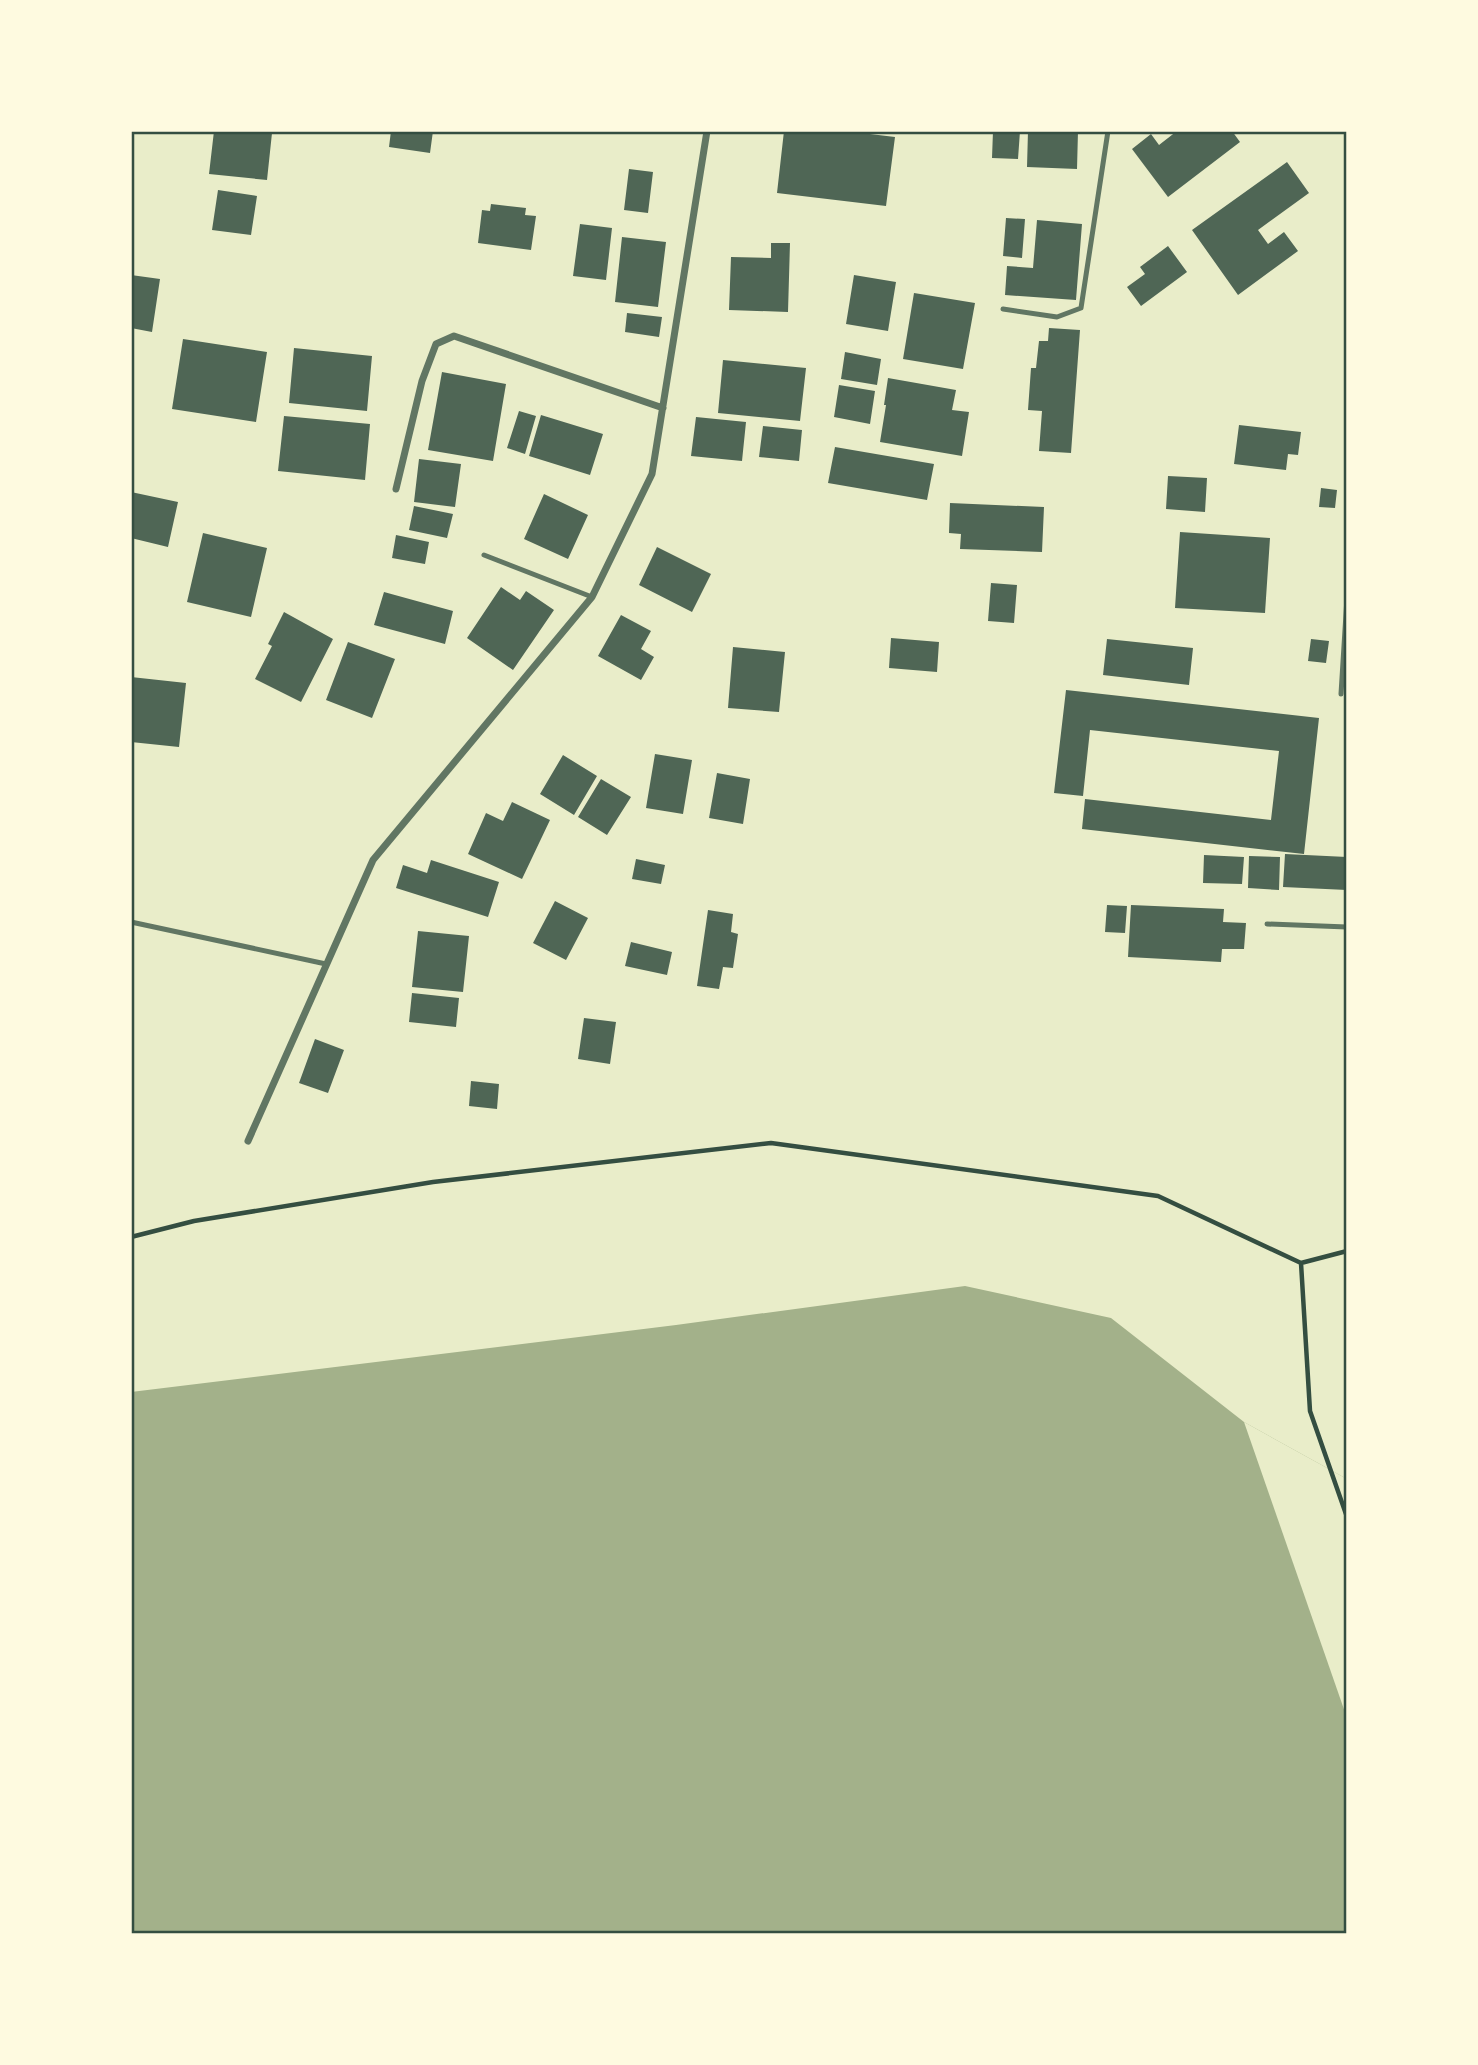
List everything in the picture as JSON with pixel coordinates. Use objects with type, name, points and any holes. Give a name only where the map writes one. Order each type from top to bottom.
[{"type":"street","points":[[248,1140],[373,860],[592,597],[652,474],[707,131]]},
{"type":"street","points":[[396,489],[422,381],[431,356],[436,344],[454,336],[663,408]]},
{"type":"lane","points":[[1003,309],[1057,317],[1081,308],[1108,131]]},
{"type":"lane","points":[[484,555],[592,597]]},
{"type":"lane","points":[[1341,694],[1347,598]]},
{"type":"lane","points":[[131,922],[326,964]]},
{"type":"lane","points":[[1267,924],[1347,927]]},
{"type":"path","points":[[131,1237],[194,1221],[433,1182],[771,1143],[1158,1196],[1301,1263],[1347,1251]]},
{"type":"path","points":[[1301,1263],[1310,1412],[1347,1517]]},
{"type":"shaded area","points":[[965,1286],[1111,1318],[1244,1422],[1347,1479],[1347,1934],[131,1934],[131,1392],[676,1325]]},
{"type":"pier","points":[[1244,1422],[1347,1479],[1347,1718]]},
{"type":"building","points":[[214,131],[272,133],[267,180],[209,174]]},
{"type":"building","points":[[391,131],[433,131],[430,153],[389,147]]},
{"type":"building","points":[[784,131],[845,131],[895,137],[886,206],[777,193]]},
{"type":"building","points":[[993,131],[1020,131],[1018,159],[992,158]]},
{"type":"building","points":[[1028,131],[1078,131],[1077,169],[1027,167]]},
{"type":"building","points":[[1177,131],[1232,131],[1240,142],[1168,197],[1132,149],[1151,134],[1159,145]]},
{"type":"building","points":[[1287,162],[1309,193],[1258,230],[1268,244],[1284,232],[1298,251],[1238,295],[1192,230]]},
{"type":"building","points":[[629,169],[653,172],[648,213],[624,210]]},
{"type":"building","points":[[218,190],[257,196],[251,235],[212,230]]},
{"type":"building","points":[[491,204],[526,208],[525,215],[536,216],[531,250],[478,243],[482,210],[490,211]]},
{"type":"building","points":[[1006,218],[1025,219],[1022,258],[1003,256]]},
{"type":"building","points":[[1037,220],[1082,224],[1076,300],[1005,295],[1007,266],[1033,268]]},
{"type":"building","points":[[580,224],[612,228],[606,280],[573,276]]},
{"type":"building","points":[[622,237],[666,242],[658,307],[615,302]]},
{"type":"building","points":[[771,243],[790,243],[788,312],[729,310],[731,257],[771,258]]},
{"type":"building","points":[[1168,246],[1187,272],[1141,306],[1127,287],[1145,274],[1140,267]]},
{"type":"building","points":[[131,275],[160,279],[152,332],[131,328]]},
{"type":"building","points":[[854,275],[896,282],[888,331],[846,324]]},
{"type":"building","points":[[914,293],[975,303],[963,369],[903,359]]},
{"type":"building","points":[[627,313],[662,317],[659,337],[625,332]]},
{"type":"building","points":[[1049,328],[1080,330],[1071,453],[1039,451],[1042,411],[1028,410],[1031,368],[1036,368],[1039,341],[1048,341]]},
{"type":"building","points":[[183,339],[267,352],[256,422],[172,409]]},
{"type":"building","points":[[294,348],[372,356],[367,411],[289,403]]},
{"type":"building","points":[[845,352],[881,359],[877,385],[841,379]]},
{"type":"building","points":[[723,360],[806,368],[800,421],[718,413]]},
{"type":"building","points":[[442,372],[506,384],[493,461],[428,450]]},
{"type":"building","points":[[888,378],[956,390],[952,410],[969,412],[962,456],[880,442]]},
{"type":"building","points":[[839,385],[875,391],[870,424],[834,417]]},
{"type":"building","points":[[519,411],[536,416],[525,454],[507,448]]},
{"type":"building","points":[[541,415],[603,434],[590,475],[529,456]]},
{"type":"building","points":[[284,416],[370,424],[365,480],[278,471]]},
{"type":"building","points":[[696,417],[746,422],[742,461],[691,456]]},
{"type":"building","points":[[1239,425],[1301,432],[1298,455],[1288,454],[1286,470],[1234,464]]},
{"type":"building","points":[[763,426],[802,430],[799,461],[759,457]]},
{"type":"building","points":[[835,447],[934,464],[927,500],[828,483]]},
{"type":"building","points":[[419,459],[461,464],[455,507],[414,502]]},
{"type":"building","points":[[1168,476],[1207,478],[1205,512],[1166,509]]},
{"type":"building","points":[[1321,488],[1337,490],[1335,508],[1319,507]]},
{"type":"building","points":[[131,492],[178,502],[168,547],[131,538]]},
{"type":"building","points":[[544,494],[588,515],[568,559],[524,539]]},
{"type":"building","points":[[950,503],[1044,507],[1042,552],[960,549],[961,534],[949,533]]},
{"type":"building","points":[[414,506],[453,514],[447,538],[409,530]]},
{"type":"building","points":[[1180,532],[1270,538],[1265,613],[1175,608]]},
{"type":"building","points":[[203,533],[267,548],[251,617],[187,602]]},
{"type":"building","points":[[396,535],[429,542],[425,564],[392,558]]},
{"type":"building","points":[[657,547],[711,574],[692,612],[639,585]]},
{"type":"building","points":[[991,583],[1017,585],[1014,623],[988,621]]},
{"type":"building","points":[[501,587],[520,600],[526,591],[554,610],[513,670],[467,638]]},
{"type":"building","points":[[384,592],[453,611],[445,644],[374,625]]},
{"type":"building","points":[[284,612],[333,639],[301,702],[255,679],[272,646],[268,644]]},
{"type":"building","points":[[621,615],[651,631],[641,649],[654,657],[641,680],[598,656]]},
{"type":"building","points":[[891,638],[939,642],[937,672],[889,668]]},
{"type":"building","points":[[1107,639],[1193,648],[1189,685],[1103,675]]},
{"type":"building","points":[[1311,639],[1329,641],[1326,663],[1308,661]]},
{"type":"building","points":[[348,642],[395,659],[372,718],[326,700]]},
{"type":"building","points":[[733,647],[785,652],[779,712],[728,708]]},
{"type":"building","points":[[131,677],[186,683],[179,747],[131,742]]},
{"type":"building","points":[[1066,690],[1319,718],[1304,854],[1082,829],[1085,799],[1271,820],[1279,751],[1090,730],[1083,796],[1054,793]]},
{"type":"building","points":[[655,754],[692,760],[683,814],[646,808]]},
{"type":"building","points":[[563,755],[597,776],[574,815],[540,794]]},
{"type":"building","points":[[717,773],[750,779],[743,824],[709,818]]},
{"type":"building","points":[[601,779],[631,797],[607,835],[578,817]]},
{"type":"building","points":[[512,802],[550,820],[522,879],[468,854],[486,813],[503,821]]},
{"type":"building","points":[[1285,854],[1347,857],[1347,890],[1283,887]]},
{"type":"building","points":[[1204,855],[1244,857],[1242,884],[1203,883]]},
{"type":"building","points":[[1249,856],[1280,857],[1279,890],[1248,888]]},
{"type":"building","points":[[636,859],[665,865],[661,884],[632,879]]},
{"type":"building","points":[[431,860],[499,882],[488,917],[396,888],[403,865],[427,873]]},
{"type":"building","points":[[555,901],[588,918],[566,960],[533,943]]},
{"type":"building","points":[[1107,905],[1127,906],[1125,933],[1105,932]]},
{"type":"building","points":[[1131,905],[1224,909],[1223,922],[1246,923],[1244,949],[1222,949],[1221,962],[1128,957]]},
{"type":"building","points":[[708,910],[733,914],[731,932],[738,934],[733,968],[723,967],[719,989],[697,986]]},
{"type":"building","points":[[418,931],[469,936],[463,992],[412,987]]},
{"type":"building","points":[[631,942],[672,952],[667,975],[625,966]]},
{"type":"building","points":[[412,993],[459,998],[456,1027],[409,1022]]},
{"type":"building","points":[[584,1018],[616,1022],[610,1064],[578,1059]]},
{"type":"building","points":[[315,1039],[344,1050],[328,1093],[299,1083]]},
{"type":"building","points":[[471,1081],[499,1084],[497,1109],[469,1106]]}]
